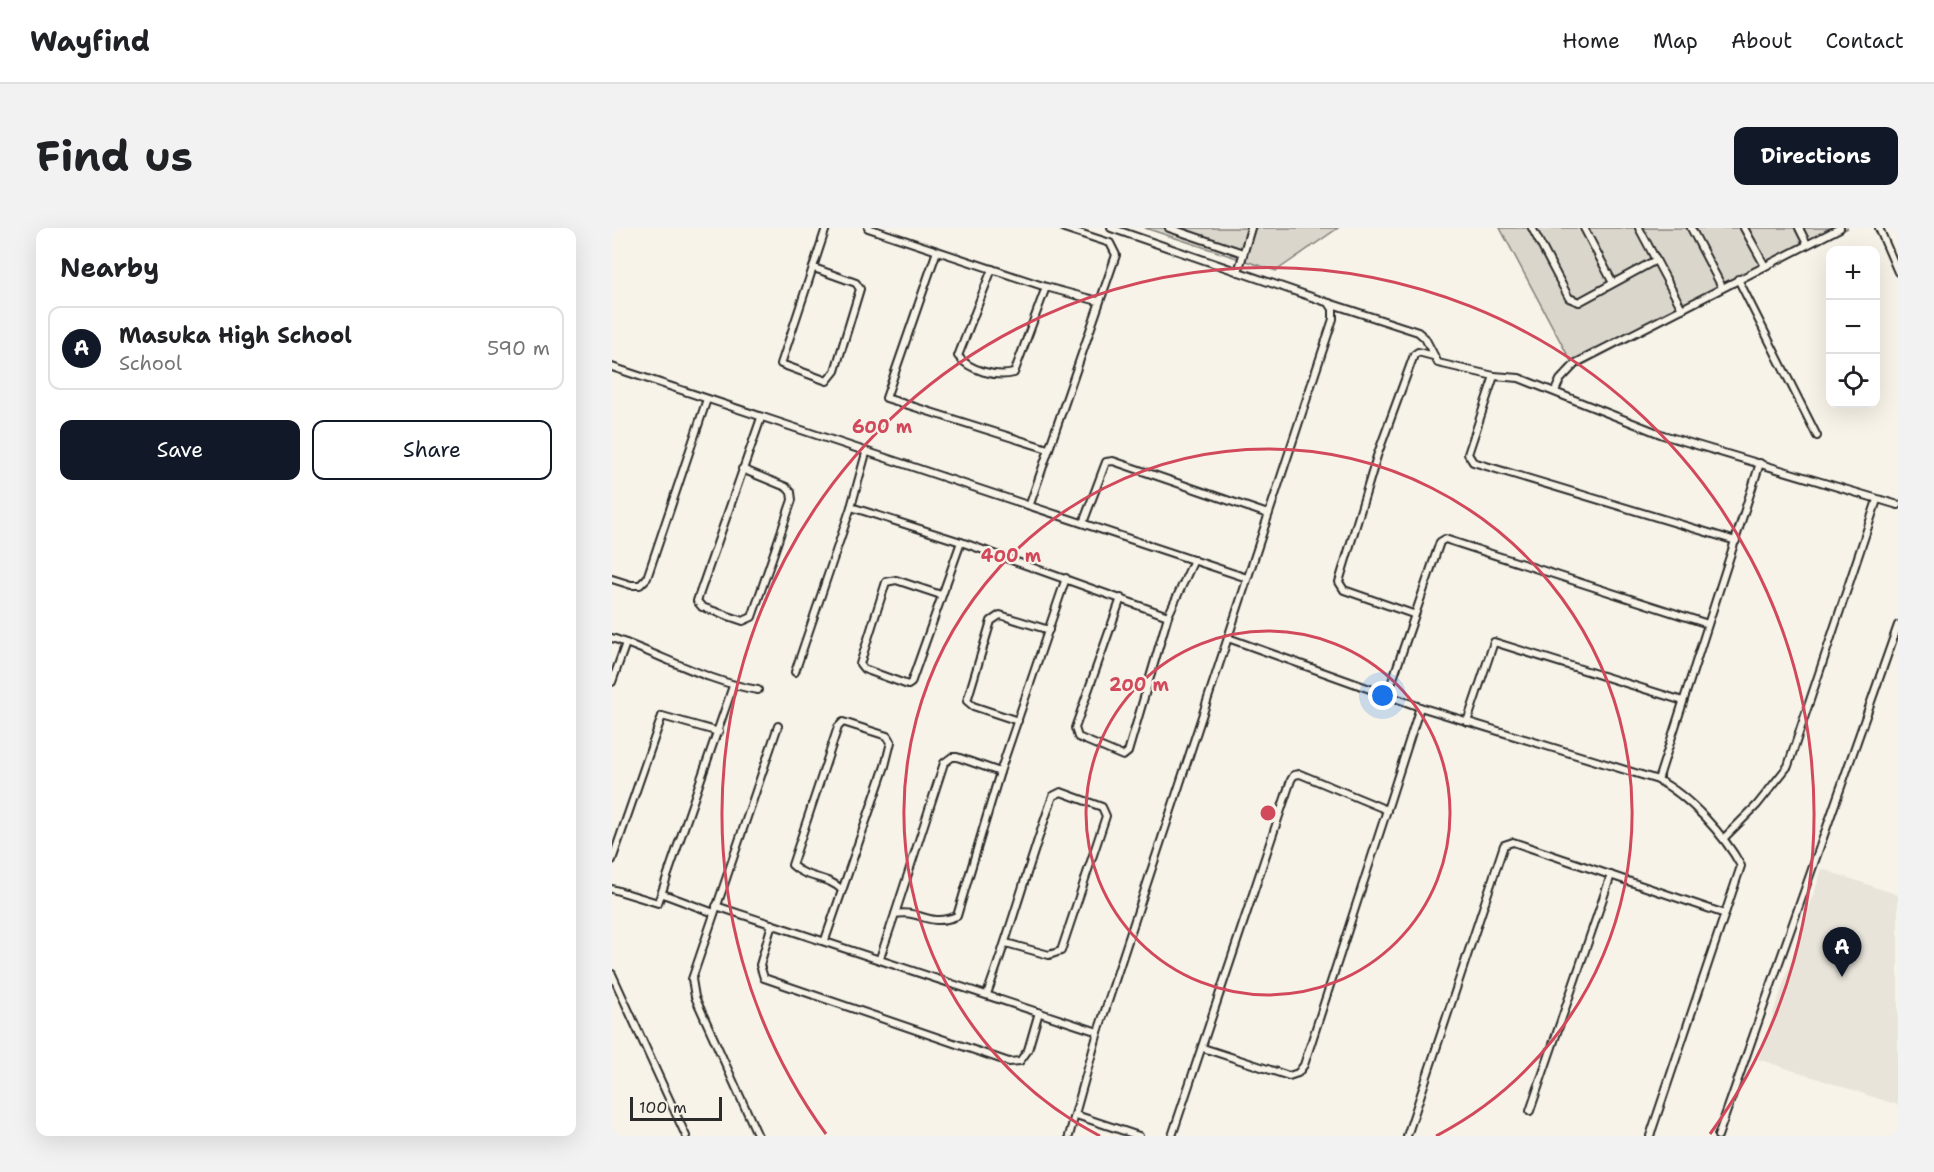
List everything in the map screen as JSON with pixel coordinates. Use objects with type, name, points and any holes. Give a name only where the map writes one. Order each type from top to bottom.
[{"type":"street","points":[[814,268],[856,283],[861,289],[835,371],[827,381],[781,364],[826,228]]},
{"type":"street","points":[[868,228],[1046,287],[1098,301]]},
{"type":"street","points":[[1030,504],[1098,301],[1116,255],[1110,243],[1064,228]]},
{"type":"street","points":[[1112,228],[1418,332],[1425,338],[1438,363],[1494,376],[1519,378],[1663,435],[1898,505]]},
{"type":"street","points":[[1169,228],[1243,253]]},
{"type":"street","points":[[1238,272],[1251,228]]},
{"type":"street","points":[[1532,228],[1569,298],[1574,302],[1579,302],[1656,260]]},
{"type":"street","points":[[1584,228],[1613,283]]},
{"type":"street","points":[[1639,228],[1682,309]]},
{"type":"street","points":[[1691,228],[1722,287]]},
{"type":"street","points":[[1744,228],[1765,266]]},
{"type":"street","points":[[1799,228],[1807,244]]},
{"type":"street","points":[[1555,391],[1560,380],[1576,363],[1840,228]]},
{"type":"street","points":[[1879,228],[1898,272]]},
{"type":"street","points":[[937,251],[886,398],[1048,449]]},
{"type":"street","points":[[992,269],[958,356],[965,364],[1002,376],[1014,373],[1046,287]]},
{"type":"street","points":[[1738,279],[1817,436]]},
{"type":"street","points":[[1069,1136],[1098,1032],[1268,514],[1332,330],[1333,309],[1329,303]]},
{"type":"street","points":[[1413,614],[1344,590],[1339,582],[1377,456],[1414,355],[1418,352],[1433,356]]},
{"type":"street","points":[[612,367],[1247,578]]},
{"type":"street","points":[[1494,376],[1468,454],[1473,462],[1736,541]]},
{"type":"street","points":[[612,579],[630,585],[640,585],[647,578],[707,399]]},
{"type":"street","points":[[742,468],[786,487],[791,492],[792,500],[752,617],[743,621],[702,607],[697,602],[742,468],[761,418]]},
{"type":"street","points":[[795,672],[851,507],[866,453]]},
{"type":"street","points":[[1083,523],[1106,462],[1113,462],[1268,514]]},
{"type":"street","points":[[1658,780],[1760,464]]},
{"type":"street","points":[[1724,838],[1757,805],[1788,766],[1877,500]]},
{"type":"street","points":[[851,507],[1066,578],[1168,616]]},
{"type":"street","points":[[1387,696],[1413,614],[1440,542],[1450,539],[1708,624]]},
{"type":"street","points":[[941,595],[896,580],[886,582],[860,664],[864,669],[908,685],[911,683],[961,542]]},
{"type":"street","points":[[1121,598],[1076,728],[1078,737],[1123,756],[1128,752],[1168,616],[1194,560]]},
{"type":"street","points":[[895,914],[903,912],[941,922],[957,916],[1000,772],[1066,578]]},
{"type":"street","points":[[1018,721],[973,706],[967,701],[991,621],[1000,615],[1048,630]]},
{"type":"street","points":[[1718,1136],[1898,625]]},
{"type":"street","points":[[612,638],[733,686],[758,690]]},
{"type":"street","points":[[1228,638],[1420,707],[1658,780],[1670,787],[1724,838],[1741,866],[1650,1136]]},
{"type":"street","points":[[1467,722],[1494,642],[1683,701]]},
{"type":"street","points":[[612,682],[626,643]]},
{"type":"street","points":[[612,889],[658,903],[733,686]]},
{"type":"street","points":[[1203,1048],[1289,1076],[1298,1073],[1304,1065],[1420,707]]},
{"type":"street","points":[[612,860],[662,716],[719,732]]},
{"type":"street","points":[[825,940],[885,766],[891,742],[886,736],[843,723],[838,727],[792,865],[800,873],[837,885],[842,890]]},
{"type":"street","points":[[758,1136],[692,987],[692,979],[778,726]]},
{"type":"street","points":[[880,958],[944,763],[952,757],[957,757],[1000,772]]},
{"type":"street","points":[[1172,1136],[1294,775],[1300,774],[1387,810]]},
{"type":"street","points":[[987,994],[1006,943],[1027,867],[1053,796],[1061,792],[1102,807],[1106,816],[1061,951],[1049,955],[1006,943]]},
{"type":"street","points":[[1407,1136],[1504,845],[1513,842],[1725,914]]},
{"type":"street","points":[[1530,1111],[1611,875]]},
{"type":"street","points":[[663,894],[714,913]]},
{"type":"street","points":[[717,906],[880,958],[1098,1032]]},
{"type":"street","points":[[772,924],[760,965],[764,978],[1009,1062],[1020,1061],[1028,1050],[1039,1012]]},
{"type":"street","points":[[612,974],[686,1136]]},
{"type":"street","points":[[1076,1115],[1139,1136]]},
{"type":"shaded area","points":[[1145,228],[1338,228],[1276,271]]},
{"type":"shaded area","points":[[1500,228],[1848,228],[1575,369]]},
{"type":"shaded area","points":[[1822,869],[1898,895],[1898,1105],[1758,1059]]},
{"type":"place","name":"Masuka High School","points":[[1842,977]]}]
